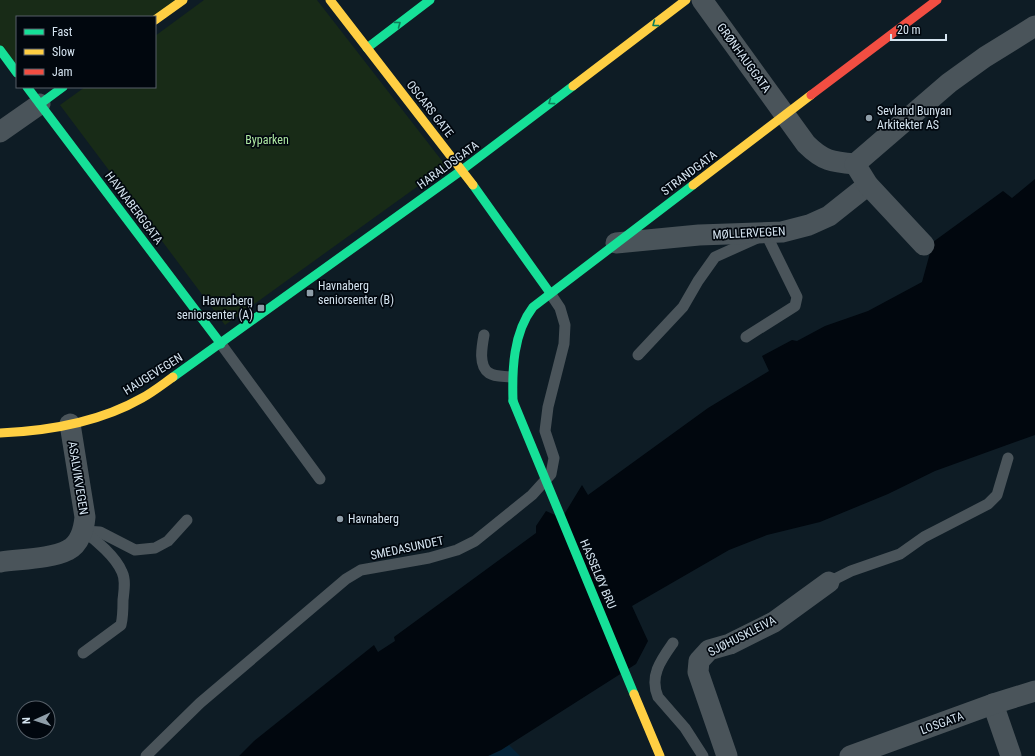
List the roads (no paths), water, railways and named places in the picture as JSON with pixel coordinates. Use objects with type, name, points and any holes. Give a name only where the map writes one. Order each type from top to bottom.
[{"type":"street","points":[[156,19],[183,0]]},
{"type":"street","name":"OSCARS GATE","points":[[330,0],[462,170],[550,293]]},
{"type":"street","points":[[367,48],[430,0]]},
{"type":"street","name":"HARALDSGATA","points":[[221,344],[462,170],[686,0]]},
{"type":"street","name":"GRØNHAUGGATA","points":[[702,0],[786,115]]},
{"type":"street","name":"STRANDGATA","points":[[513,401],[511,377],[521,331],[530,310],[550,293],[937,0]]},
{"type":"street","points":[[786,115],[806,144],[818,156],[825,160],[856,164],[949,83],[985,57],[1035,26]]},
{"type":"street","points":[[0,50],[16,72]]},
{"type":"street","name":"HAVNABERGGATA","points":[[29,88],[221,344]]},
{"type":"street","points":[[0,132],[63,88]]},
{"type":"street","points":[[856,164],[868,185],[924,245]]},
{"type":"street","name":"MØLLERVEGEN","points":[[616,243],[699,235],[766,234],[797,228],[828,216],[868,185]]},
{"type":"street","name":"HAUGEVEGEN","points":[[0,433],[27,432],[97,418],[142,398],[221,344]]},
{"type":"street","name":"HASSELØY BRU","points":[[513,401],[660,756]]},
{"type":"street","name":"ASALVIKVEGEN","points":[[0,562],[54,554],[70,549],[84,531],[85,517],[70,424]]},
{"type":"street","name":"SJØHUSKLEIVA","points":[[727,756],[698,672],[699,661],[709,650],[730,644],[774,622],[829,582]]},
{"type":"street","name":"LOSGATA","points":[[850,756],[993,704],[1035,691]]},
{"type":"street","points":[[993,704],[1011,756]]},
{"type":"lane","points":[[638,355],[683,307],[712,260],[724,252],[766,234],[797,297],[795,306],[746,337]]},
{"type":"lane","name":"SMEDASUNDET","points":[[146,756],[200,703],[346,579],[361,570],[429,558],[457,550],[475,541],[532,494],[551,474],[554,458],[545,430],[548,407],[564,344],[565,325],[560,308],[550,293]]},
{"type":"lane","points":[[484,335],[481,348],[483,366],[488,373],[493,375],[511,377]]},
{"type":"lane","points":[[221,344],[320,479]]},
{"type":"lane","points":[[829,582],[852,571],[900,554],[924,537],[988,504],[997,495],[1008,458]]},
{"type":"lane","points":[[84,531],[100,532],[135,550],[155,548],[168,541],[187,520]]},
{"type":"lane","name":"ASALVIKVEGEN","points":[[83,653],[120,625],[123,618],[124,582],[119,566],[96,540],[84,531]]},
{"type":"lane","points":[[673,643],[656,671],[655,689],[658,697],[698,745],[703,756]]},
{"type":"place","name":"Sevland Bunyan Arkitekter AS","points":[[869,118]]},
{"type":"place","name":"Havnaberg seniorsenter (B)","points":[[310,293]]},
{"type":"place","name":"Havnaberg seniorsenter (A)","points":[[261,308]]},
{"type":"place","name":"Havnaberg","points":[[340,519]]},
{"type":"park label","name":"Byparken","points":[[267,140]]}]
